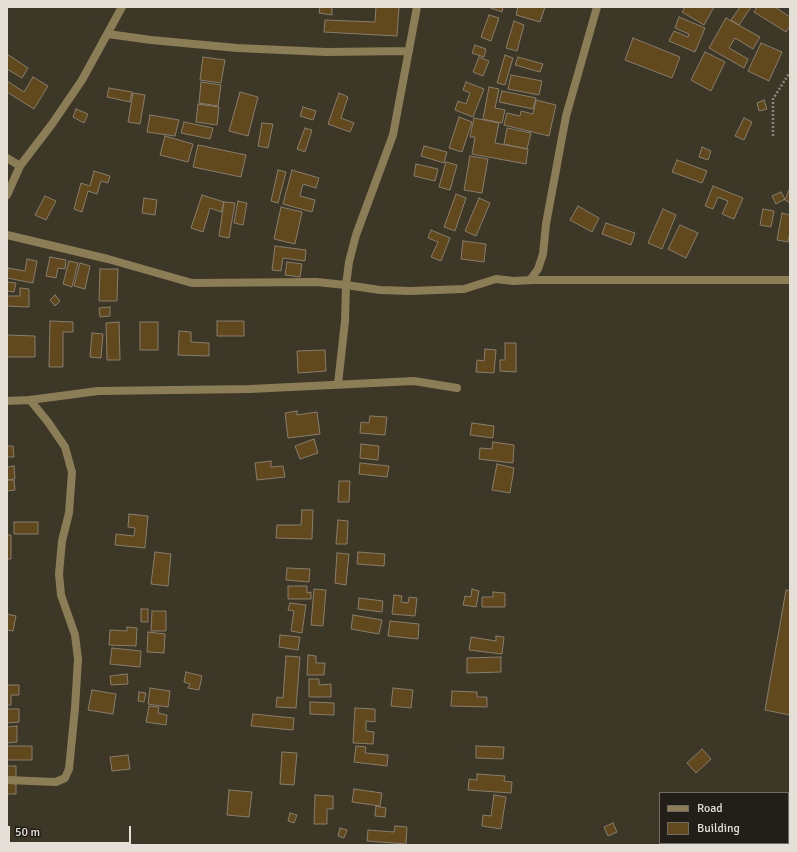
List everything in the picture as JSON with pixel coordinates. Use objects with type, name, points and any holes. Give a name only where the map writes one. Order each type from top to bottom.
[{"type":"street","points":[[7,195],[20,166],[52,124],[82,80],[122,7]]},
{"type":"street","points":[[338,384],[345,321],[346,285],[349,262],[356,235],[393,135],[417,7]]},
{"type":"street","points":[[530,280],[538,269],[543,254],[546,224],[566,116],[597,7]]},
{"type":"street","points":[[108,34],[151,40],[237,48],[326,52],[409,51]]},
{"type":"street","points":[[8,160],[20,166]]},
{"type":"street","points":[[7,235],[108,259],[192,283],[316,282],[380,290],[410,291],[464,289],[496,279],[514,281],[790,280]]},
{"type":"street","points":[[7,401],[30,400],[98,391],[250,389],[414,381],[457,388]]},
{"type":"street","points":[[7,780],[56,782],[65,778],[69,769],[75,708],[77,653],[75,635],[61,595],[59,574],[62,541],[69,513],[72,472],[65,447],[48,422],[30,400]]},
{"type":"path","points":[[773,136],[773,100],[790,72]]},
{"type":"building","points":[[320,7],[332,7],[332,15],[319,13]]},
{"type":"building","points":[[376,7],[399,7],[397,36],[324,32],[325,20],[375,22]]},
{"type":"building","points":[[488,7],[503,7],[502,12]]},
{"type":"building","points":[[518,7],[545,7],[540,22],[516,15]]},
{"type":"building","points":[[685,7],[714,7],[704,25],[682,12]]},
{"type":"building","points":[[740,7],[751,7],[739,25],[731,20]]},
{"type":"building","points":[[757,7],[775,7],[790,17],[790,26],[786,32],[754,12]]},
{"type":"building","points":[[489,15],[499,18],[491,41],[481,37]]},
{"type":"building","points":[[679,17],[705,28],[695,52],[669,41],[674,31],[688,37],[689,34],[675,28]]},
{"type":"building","points":[[726,18],[760,37],[753,49],[735,38],[729,48],[748,59],[744,68],[709,48]]},
{"type":"building","points":[[514,21],[524,25],[517,51],[506,48]]},
{"type":"building","points":[[633,38],[680,57],[672,78],[625,60]]},
{"type":"building","points":[[761,43],[782,52],[769,81],[748,71]]},
{"type":"building","points":[[475,45],[486,49],[484,57],[472,53]]},
{"type":"building","points":[[705,52],[725,62],[711,91],[691,80]]},
{"type":"building","points":[[7,54],[28,68],[22,78],[7,69]]},
{"type":"building","points":[[505,55],[513,58],[505,85],[497,83]]},
{"type":"building","points":[[203,57],[225,60],[221,83],[200,80]]},
{"type":"building","points":[[479,57],[489,61],[483,76],[473,72]]},
{"type":"building","points":[[518,57],[543,64],[540,72],[515,65]]},
{"type":"building","points":[[511,75],[542,81],[539,95],[508,89]]},
{"type":"building","points":[[33,77],[48,86],[34,109],[7,92],[7,81],[24,92]]},
{"type":"building","points":[[201,82],[221,85],[218,106],[199,103]]},
{"type":"building","points":[[466,82],[484,89],[473,117],[455,110],[458,101],[466,104],[470,93],[463,90]]},
{"type":"building","points":[[489,87],[499,89],[495,108],[505,110],[502,123],[483,119]]},
{"type":"building","points":[[109,88],[132,92],[130,102],[107,97]]},
{"type":"building","points":[[502,91],[536,98],[533,109],[499,102]]},
{"type":"building","points":[[240,92],[258,97],[248,136],[229,131]]},
{"type":"building","points":[[133,93],[145,95],[140,124],[128,122]]},
{"type":"building","points":[[339,93],[348,97],[341,118],[354,123],[350,132],[328,124]]},
{"type":"building","points":[[536,100],[556,105],[549,136],[504,125],[507,113],[520,116],[521,111],[533,114]]},
{"type":"building","points":[[764,100],[767,109],[759,111],[757,103]]},
{"type":"building","points":[[198,104],[219,107],[217,125],[196,122]]},
{"type":"building","points":[[303,107],[316,111],[313,120],[300,116]]},
{"type":"building","points":[[76,109],[88,114],[84,123],[73,117]]},
{"type":"building","points":[[150,115],[179,120],[175,136],[147,132]]},
{"type":"building","points":[[459,117],[472,122],[462,152],[449,148]]},
{"type":"building","points":[[474,118],[499,123],[495,143],[528,149],[526,164],[472,154],[475,137],[470,137]]},
{"type":"building","points":[[744,118],[752,122],[744,140],[735,136]]},
{"type":"building","points":[[184,122],[213,128],[210,139],[181,133]]},
{"type":"building","points":[[262,123],[273,124],[268,148],[258,146]]},
{"type":"building","points":[[305,128],[312,130],[305,152],[297,149]]},
{"type":"building","points":[[507,128],[531,133],[527,149],[504,144]]},
{"type":"building","points":[[165,136],[193,144],[188,162],[160,155]]},
{"type":"building","points":[[198,145],[246,155],[241,177],[193,167]]},
{"type":"building","points":[[424,146],[447,152],[444,163],[421,156]]},
{"type":"building","points":[[702,147],[711,151],[708,160],[699,157]]},
{"type":"building","points":[[470,156],[488,159],[482,193],[464,190]]},
{"type":"building","points":[[677,160],[707,171],[702,183],[672,172]]},
{"type":"building","points":[[446,162],[457,165],[450,190],[439,187]]},
{"type":"building","points":[[416,164],[438,169],[435,181],[414,176]]},
{"type":"building","points":[[278,170],[286,172],[278,203],[271,201]]},
{"type":"building","points":[[292,170],[319,178],[316,188],[303,184],[300,196],[315,200],[312,212],[283,204]]},
{"type":"building","points":[[94,171],[110,176],[108,183],[101,181],[97,194],[88,191],[82,212],[74,209],[81,183],[90,186]]},
{"type":"building","points":[[713,186],[743,198],[734,219],[722,214],[728,201],[718,197],[713,209],[705,206]]},
{"type":"building","points":[[790,188],[790,203],[785,200]]},
{"type":"building","points":[[781,192],[785,199],[776,204],[772,196]]},
{"type":"building","points":[[456,194],[466,198],[455,231],[444,227]]},
{"type":"building","points":[[202,195],[224,202],[221,212],[210,208],[203,232],[191,228]]},
{"type":"building","points":[[45,196],[56,201],[46,220],[35,215]]},
{"type":"building","points":[[144,198],[157,200],[155,215],[142,213]]},
{"type":"building","points":[[479,198],[490,203],[476,236],[465,231]]},
{"type":"building","points":[[238,201],[247,203],[243,225],[234,223]]},
{"type":"building","points":[[224,202],[235,203],[229,238],[219,236]]},
{"type":"building","points":[[578,206],[599,218],[592,232],[570,220]]},
{"type":"building","points":[[281,207],[302,212],[295,244],[274,239]]},
{"type":"building","points":[[663,209],[676,215],[662,249],[648,243]]},
{"type":"building","points":[[763,209],[774,211],[771,227],[760,225]]},
{"type":"building","points":[[782,213],[790,215],[790,233],[788,242],[777,240]]},
{"type":"building","points":[[606,223],[635,233],[631,245],[602,234]]},
{"type":"building","points":[[680,225],[698,233],[686,258],[668,249]]},
{"type":"building","points":[[431,230],[450,238],[441,261],[431,257],[438,242],[428,238]]},
{"type":"building","points":[[463,241],[486,244],[484,262],[461,259]]},
{"type":"building","points":[[275,246],[306,250],[305,261],[283,258],[281,271],[272,270]]},
{"type":"building","points":[[50,257],[66,260],[65,269],[58,268],[56,278],[46,276]]},
{"type":"building","points":[[27,259],[37,261],[33,283],[7,278],[8,268],[25,271]]},
{"type":"building","points":[[69,261],[78,263],[72,287],[63,284]]},
{"type":"building","points":[[287,262],[302,264],[300,277],[285,275]]},
{"type":"building","points":[[80,263],[90,266],[85,289],[74,286]]},
{"type":"building","points":[[100,269],[118,269],[117,301],[99,301]]},
{"type":"building","points":[[7,282],[16,283],[14,292],[7,291]]},
{"type":"building","points":[[20,288],[29,289],[29,307],[7,306],[7,296],[20,296]]},
{"type":"building","points":[[55,295],[60,301],[55,306],[50,300]]},
{"type":"building","points":[[110,307],[110,316],[100,317],[99,308]]},
{"type":"building","points":[[50,321],[73,322],[73,332],[63,332],[63,367],[49,367]]},
{"type":"building","points":[[217,321],[244,321],[244,336],[217,336]]},
{"type":"building","points":[[119,322],[120,360],[107,360],[106,323]]},
{"type":"building","points":[[140,322],[158,322],[158,350],[140,350]]},
{"type":"building","points":[[179,331],[191,332],[191,342],[209,343],[209,356],[178,355]]},
{"type":"building","points":[[92,333],[103,334],[101,358],[90,357]]},
{"type":"building","points":[[7,335],[35,336],[35,357],[7,357]]},
{"type":"building","points":[[505,343],[516,343],[516,372],[500,371],[500,360],[505,360]]},
{"type":"building","points":[[485,349],[496,350],[494,373],[476,372],[477,360],[484,361]]},
{"type":"building","points":[[325,350],[326,371],[298,373],[297,351]]},
{"type":"building","points":[[297,411],[297,415],[317,412],[320,434],[288,438],[285,413]]},
{"type":"building","points":[[370,416],[387,417],[385,435],[360,433],[361,422],[369,423]]},
{"type":"building","points":[[472,423],[494,426],[493,438],[470,435]]},
{"type":"building","points":[[314,439],[318,453],[300,459],[295,446]]},
{"type":"building","points":[[493,442],[514,445],[513,463],[479,459],[480,448],[492,449]]},
{"type":"building","points":[[361,444],[379,446],[378,460],[360,458]]},
{"type":"building","points":[[7,446],[13,446],[14,457],[7,457]]},
{"type":"building","points":[[271,461],[271,467],[283,466],[285,477],[257,480],[255,463]]},
{"type":"building","points":[[360,463],[389,466],[387,477],[359,474]]},
{"type":"building","points":[[497,464],[514,468],[510,493],[492,490]]},
{"type":"building","points":[[14,466],[15,479],[7,480],[7,467]]},
{"type":"building","points":[[7,480],[14,480],[15,490],[7,491]]},
{"type":"building","points":[[339,481],[350,481],[349,502],[338,502]]},
{"type":"building","points":[[302,510],[313,510],[312,539],[276,538],[277,525],[301,525]]},
{"type":"building","points":[[129,514],[148,516],[145,548],[115,545],[116,534],[134,536],[135,528],[128,527]]},
{"type":"building","points":[[338,520],[348,521],[347,544],[336,544]]},
{"type":"building","points":[[14,522],[38,522],[38,534],[14,534]]},
{"type":"building","points":[[7,535],[11,535],[11,559],[7,559]]},
{"type":"building","points":[[155,552],[171,554],[168,586],[151,584]]},
{"type":"building","points":[[358,552],[385,554],[384,566],[357,564]]},
{"type":"building","points":[[337,553],[349,554],[346,585],[335,583]]},
{"type":"building","points":[[287,568],[310,569],[309,582],[286,580]]},
{"type":"building","points":[[288,586],[307,586],[307,593],[311,592],[311,599],[288,599]]},
{"type":"building","points":[[314,589],[326,590],[323,626],[311,625]]},
{"type":"building","points":[[472,589],[479,591],[476,607],[463,605],[465,596],[471,597]]},
{"type":"building","points":[[786,590],[790,591],[790,715],[765,710]]},
{"type":"building","points":[[493,592],[505,593],[505,607],[482,607],[482,597],[493,597]]},
{"type":"building","points":[[394,595],[402,596],[401,602],[408,603],[409,597],[417,598],[415,616],[392,614]]},
{"type":"building","points":[[359,598],[383,601],[382,612],[358,609]]},
{"type":"building","points":[[290,603],[306,605],[302,633],[291,631],[294,611],[288,610]]},
{"type":"building","points":[[141,609],[148,609],[148,622],[141,622]]},
{"type":"building","points":[[152,611],[166,611],[166,631],[151,631]]},
{"type":"building","points":[[7,614],[16,616],[13,631],[7,630]]},
{"type":"building","points":[[353,615],[382,620],[379,634],[351,629]]},
{"type":"building","points":[[390,621],[419,624],[418,639],[388,636]]},
{"type":"building","points":[[127,627],[137,628],[136,646],[109,645],[110,630],[127,631]]},
{"type":"building","points":[[148,632],[165,634],[164,653],[147,652]]},
{"type":"building","points":[[280,635],[300,637],[298,650],[279,647]]},
{"type":"building","points":[[496,636],[504,637],[502,654],[469,650],[471,637],[496,641]]},
{"type":"building","points":[[112,648],[141,651],[140,667],[110,664]]},
{"type":"building","points":[[308,655],[316,656],[316,663],[325,663],[324,675],[307,675]]},
{"type":"building","points":[[286,656],[300,657],[296,708],[276,707],[277,697],[283,698]]},
{"type":"building","points":[[501,657],[501,672],[467,673],[467,658]]},
{"type":"building","points":[[186,672],[202,676],[199,690],[188,688],[190,684],[184,682]]},
{"type":"building","points":[[127,674],[128,684],[111,685],[110,676]]},
{"type":"building","points":[[309,679],[319,679],[319,685],[331,684],[331,697],[309,697]]},
{"type":"building","points":[[7,685],[19,685],[19,695],[11,695],[11,705],[7,705]]},
{"type":"building","points":[[150,688],[170,691],[168,707],[148,704]]},
{"type":"building","points":[[393,688],[413,690],[411,708],[391,706]]},
{"type":"building","points":[[92,690],[116,694],[113,714],[88,710]]},
{"type":"building","points":[[452,691],[477,692],[477,697],[487,697],[487,707],[451,706]]},
{"type":"building","points":[[139,692],[146,693],[144,702],[138,701]]},
{"type":"building","points":[[310,702],[334,703],[334,715],[310,714]]},
{"type":"building","points":[[149,706],[159,707],[158,713],[167,715],[166,725],[146,722]]},
{"type":"building","points":[[355,708],[375,709],[375,722],[366,721],[366,731],[374,732],[373,744],[353,743]]},
{"type":"building","points":[[7,709],[19,709],[19,722],[7,723]]},
{"type":"building","points":[[253,714],[294,718],[293,730],[251,726]]},
{"type":"building","points":[[17,726],[17,742],[7,743],[7,727]]},
{"type":"building","points":[[7,746],[32,746],[32,760],[7,760]]},
{"type":"building","points":[[356,746],[366,747],[365,753],[388,755],[387,766],[354,762]]},
{"type":"building","points":[[476,746],[504,747],[503,759],[476,758]]},
{"type":"building","points":[[702,749],[711,759],[696,773],[687,763]]},
{"type":"building","points":[[282,752],[297,753],[294,785],[280,784]]},
{"type":"building","points":[[128,755],[130,769],[112,771],[110,757]]},
{"type":"building","points":[[7,766],[16,766],[16,777],[7,777]]},
{"type":"building","points":[[477,774],[505,776],[504,781],[512,782],[511,793],[468,790],[469,779],[477,780]]},
{"type":"building","points":[[7,783],[16,784],[16,794],[7,794]]},
{"type":"building","points":[[354,789],[382,793],[380,806],[352,802]]},
{"type":"building","points":[[229,790],[252,792],[249,817],[227,815]]},
{"type":"building","points":[[315,795],[333,796],[333,809],[327,809],[327,824],[314,824]]},
{"type":"building","points":[[494,795],[506,797],[501,829],[482,826],[483,815],[491,816]]},
{"type":"building","points":[[376,806],[386,808],[385,817],[375,816]]},
{"type":"building","points":[[290,813],[297,815],[294,823],[288,821]]},
{"type":"building","points":[[613,823],[617,832],[608,836],[604,827]]},
{"type":"building","points":[[395,826],[407,827],[406,844],[367,841],[368,830],[394,832]]},
{"type":"building","points":[[340,828],[347,830],[344,838],[338,836]]}]
